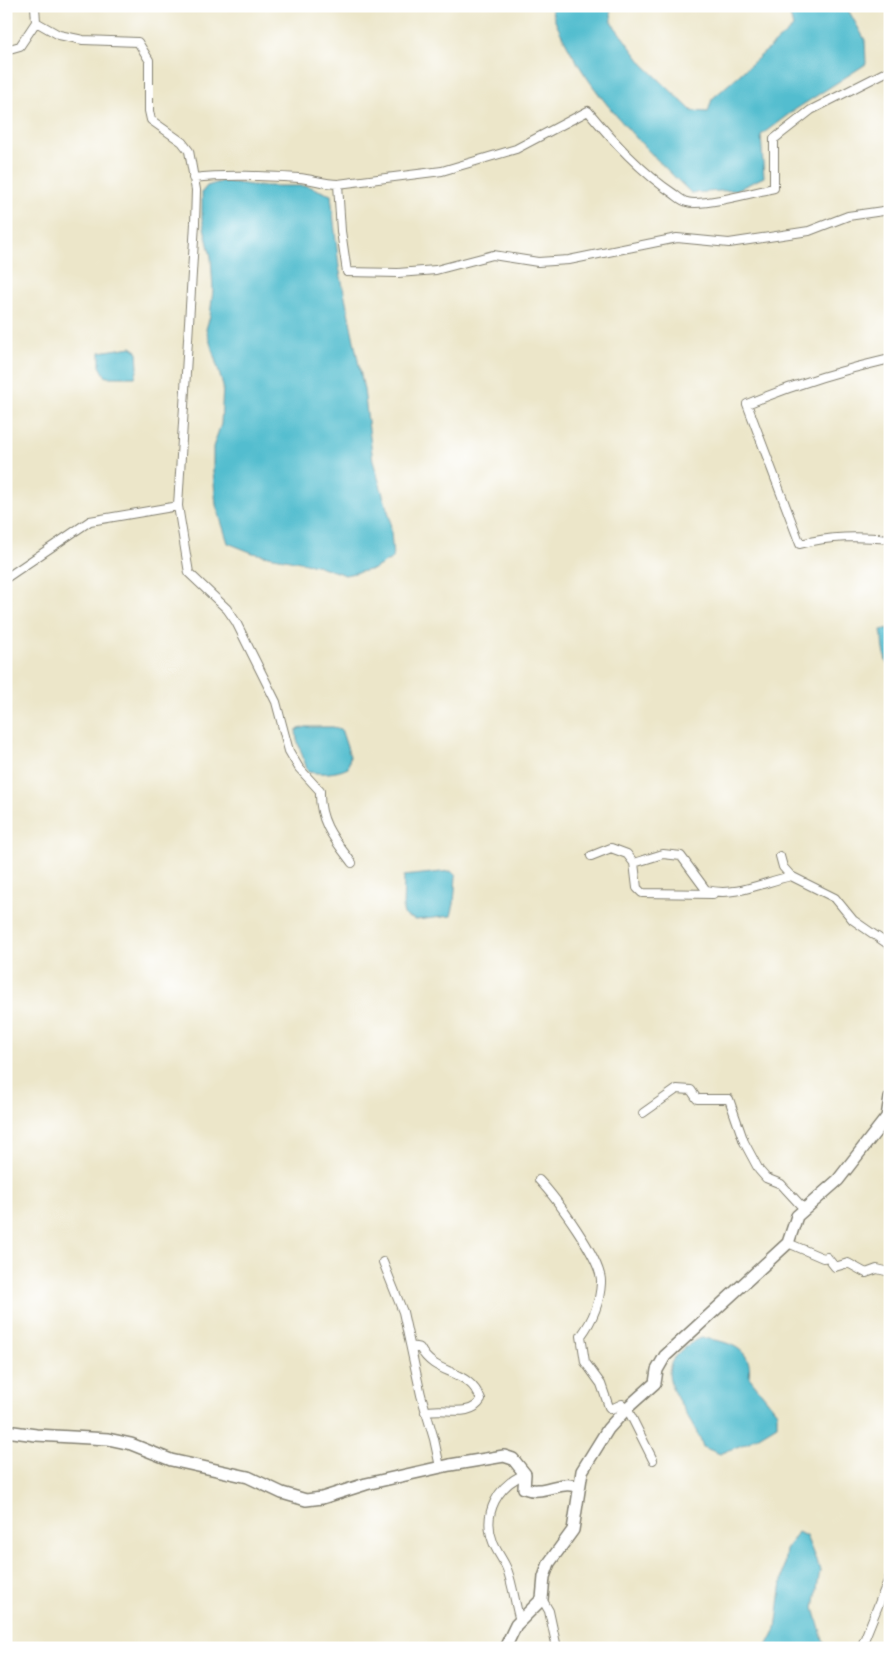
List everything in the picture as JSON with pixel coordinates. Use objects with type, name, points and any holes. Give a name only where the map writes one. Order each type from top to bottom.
[{"type":"street","points":[[6,50],[20,46],[36,22],[35,6]]},
{"type":"street","points":[[36,22],[59,35],[84,40],[138,42],[149,60],[149,111],[151,120],[182,142],[189,151],[193,178],[195,223],[178,506],[189,574],[227,609],[236,622],[276,702],[289,751],[298,768],[320,791],[323,822],[352,863]]},
{"type":"street","points":[[193,178],[215,175],[293,178],[338,184],[442,171],[516,149],[588,111],[610,137],[665,188],[687,203],[712,201],[774,188],[774,139],[810,110],[890,70]]},
{"type":"street","points":[[338,184],[341,231],[347,272],[398,273],[436,270],[493,256],[538,262],[569,260],[677,238],[729,243],[809,231],[848,216],[890,210]]},
{"type":"street","points":[[890,359],[859,366],[746,404],[800,544],[830,537],[857,536],[890,539]]},
{"type":"street","points":[[6,578],[90,521],[178,506]]},
{"type":"street","points":[[591,856],[611,848],[627,854],[634,863],[638,888],[642,893],[689,895],[720,893],[745,890],[790,876]]},
{"type":"street","points":[[634,863],[662,854],[681,856],[706,890],[720,893]]},
{"type":"street","points":[[780,856],[783,867],[790,876],[835,898],[853,920],[889,943],[890,949]]},
{"type":"street","points":[[643,1113],[677,1089],[691,1090],[697,1100],[729,1099],[744,1142],[759,1170],[766,1178],[780,1184],[805,1210]]},
{"type":"street","points":[[557,1648],[549,1611],[542,1599],[544,1577],[549,1563],[573,1530],[582,1471],[593,1452],[627,1408],[655,1383],[657,1370],[665,1356],[788,1243],[797,1216],[838,1180],[888,1119],[890,1098]]},
{"type":"street","points":[[539,1180],[558,1200],[597,1267],[602,1282],[590,1325],[581,1336],[585,1362],[601,1384],[609,1407],[611,1409],[622,1404],[627,1408],[653,1460]]},
{"type":"street","points":[[788,1243],[823,1258],[827,1257],[835,1267],[848,1263],[866,1273],[877,1269],[890,1272]]},
{"type":"street","points":[[382,1262],[403,1312],[425,1412],[440,1467]]},
{"type":"street","points":[[411,1346],[420,1348],[431,1364],[454,1372],[471,1382],[478,1391],[481,1400],[478,1405],[468,1409],[425,1412]]},
{"type":"street","points":[[6,1431],[36,1435],[108,1439],[131,1444],[171,1460],[248,1478],[282,1493],[306,1500],[322,1498],[366,1484],[440,1467],[504,1456],[513,1459],[525,1474],[523,1486],[531,1491],[540,1491],[569,1483],[579,1487]]},
{"type":"street","points":[[520,1621],[506,1568],[498,1555],[489,1528],[490,1514],[495,1497],[516,1478],[525,1474]]},
{"type":"street","points":[[861,1648],[890,1576]]},
{"type":"street","points":[[505,1648],[520,1621],[542,1599]]},
{"type":"water","points":[[551,6],[610,6],[612,23],[643,64],[692,111],[708,112],[712,99],[793,27],[788,6],[846,6],[865,40],[866,64],[793,111],[761,135],[764,177],[736,190],[691,193],[639,141],[591,84],[561,33]]},
{"type":"water","points":[[223,181],[258,186],[308,186],[331,195],[339,267],[364,390],[373,461],[390,518],[393,558],[374,569],[345,575],[316,565],[253,553],[228,543],[216,505],[213,472],[213,447],[221,424],[223,386],[206,329],[210,316],[213,290],[211,257],[202,219],[202,192],[207,186]]},
{"type":"water","points":[[131,347],[137,351],[138,368],[135,377],[106,377],[100,366],[100,352]]},
{"type":"water","points":[[890,628],[890,666],[886,662],[881,630]]},
{"type":"water","points":[[306,727],[333,727],[341,729],[350,756],[348,768],[328,773],[308,772],[297,740],[296,730]]},
{"type":"water","points":[[451,871],[456,876],[451,916],[416,920],[405,916],[403,911],[404,876]]},
{"type":"water","points":[[701,1338],[720,1341],[743,1352],[749,1367],[749,1377],[777,1412],[777,1425],[749,1442],[720,1454],[703,1447],[672,1387],[669,1374],[672,1362],[682,1350]]},
{"type":"water","points":[[798,1532],[806,1536],[820,1570],[814,1608],[824,1643],[823,1648],[766,1648],[776,1629],[786,1549]]}]
